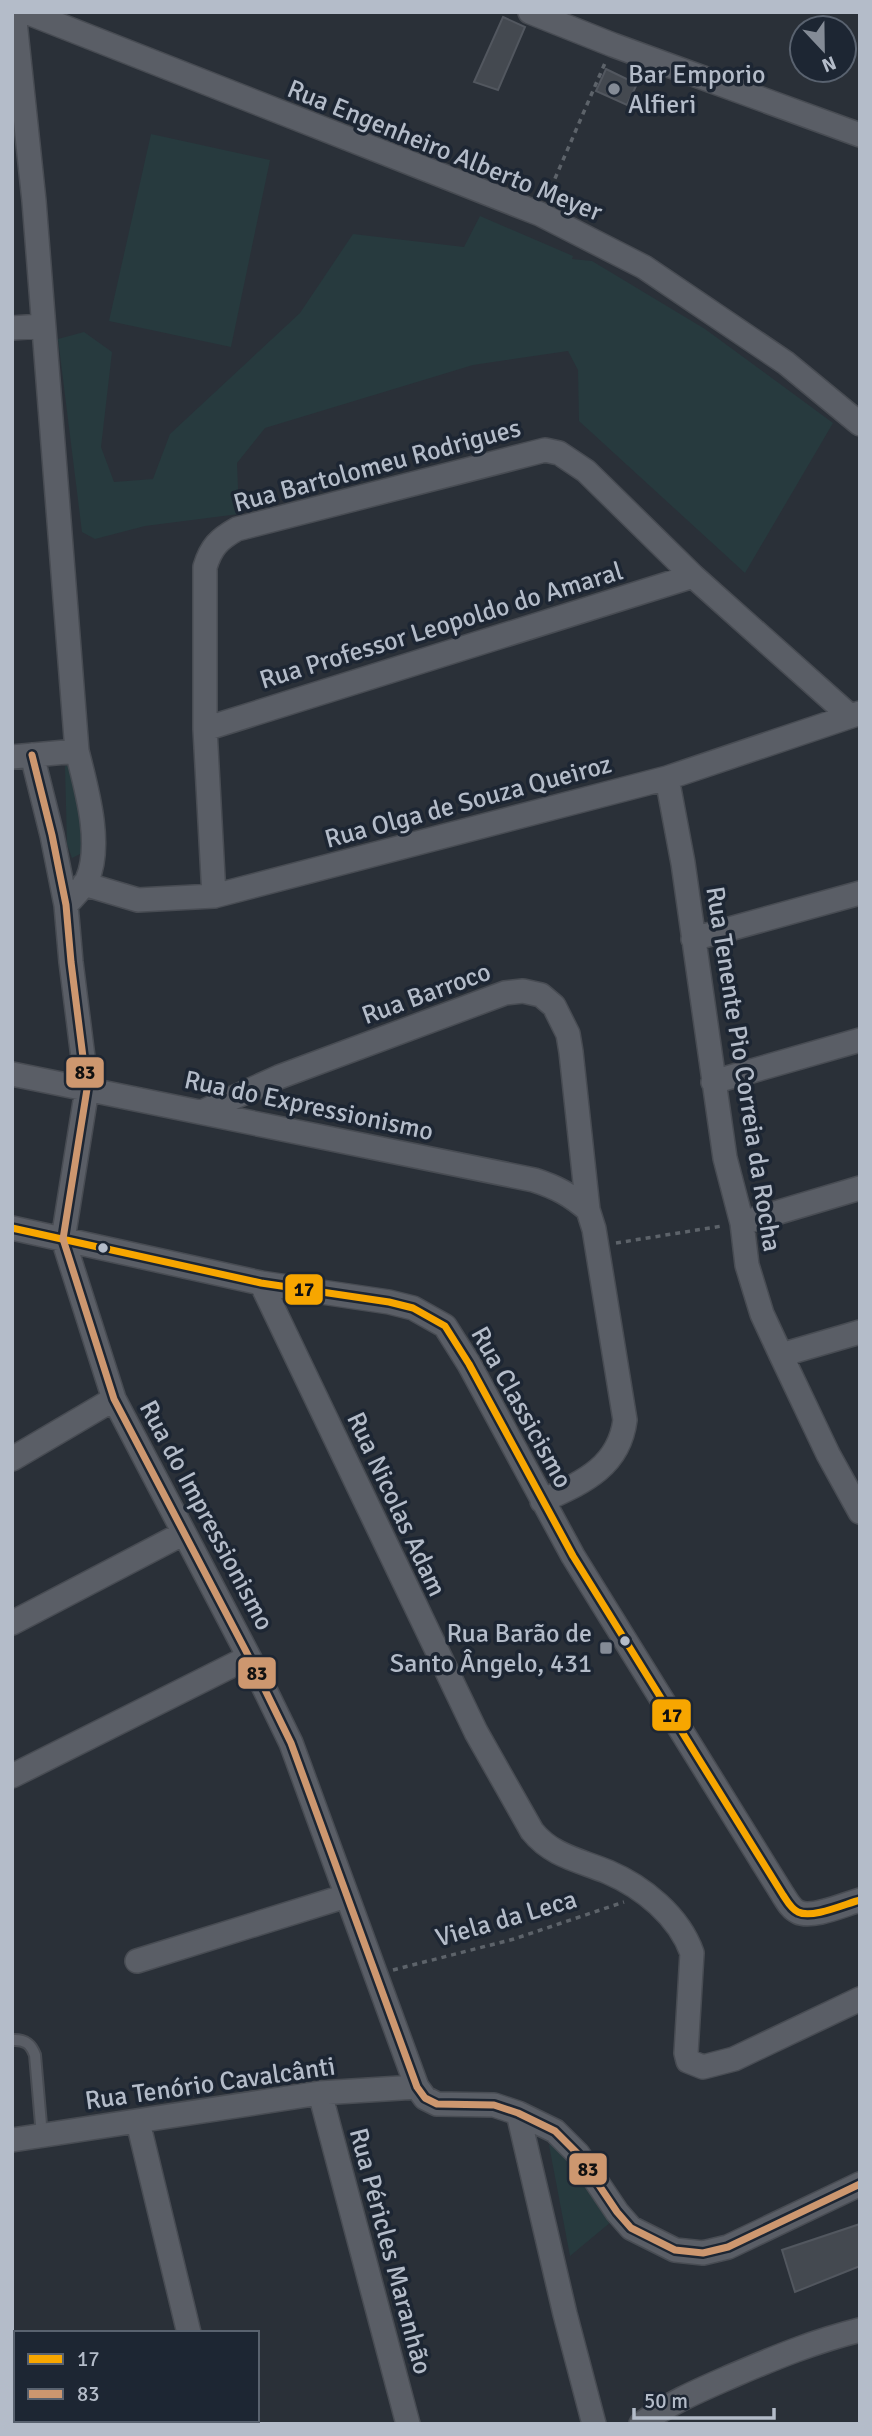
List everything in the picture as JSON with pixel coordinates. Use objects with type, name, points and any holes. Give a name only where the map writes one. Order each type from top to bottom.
[{"type":"street","points":[[14,12],[34,201],[77,751],[92,807],[91,859],[86,881],[66,905]]},
{"type":"street","name":"Rua Engenheiro Alberto Meyer","points":[[26,12],[540,214],[644,267],[786,363],[856,418]]},
{"type":"street","points":[[530,12],[860,135]]},
{"type":"street","points":[[12,328],[43,326]]},
{"type":"street","name":"Rua Bartolomeu Rodrigues","points":[[214,896],[205,729],[205,567],[209,552],[237,529],[545,450],[559,453],[586,471],[693,576],[855,715]]},
{"type":"street","name":"Rua Professor Leopoldo do Amaral","points":[[205,729],[693,576]]},
{"type":"street","name":"Rua Olga de Souza Queiroz","points":[[84,884],[138,900],[214,896],[667,778],[855,715]]},
{"type":"street","points":[[63,1240],[88,1089],[66,905],[52,835],[22,756],[77,751]]},
{"type":"street","name":"Rua Tenente Pio Correia da Rocha","points":[[667,778],[683,863],[732,1225],[743,1248],[762,1314],[780,1355],[860,1513]]},
{"type":"street","points":[[693,939],[860,893]]},
{"type":"street","name":"Rua Barroco","points":[[202,1112],[304,1067],[484,999],[523,990],[541,995],[554,1006],[568,1034],[588,1210],[597,1246],[625,1420],[623,1433],[614,1451],[591,1477],[542,1501]]},
{"type":"street","points":[[713,1082],[860,1040]]},
{"type":"street","name":"Rua do Expressionismo","points":[[12,1074],[534,1180],[554,1186],[572,1196],[588,1210]]},
{"type":"street","points":[[732,1225],[860,1188]]},
{"type":"street","name":"Rua Classicismo","points":[[12,1228],[261,1283],[389,1302],[413,1308],[445,1326],[469,1364],[542,1501],[628,1648],[783,1895],[795,1911],[804,1914],[860,1900]]},
{"type":"street","name":"Rua do Impressionismo","points":[[63,1240],[114,1399],[291,1743],[417,2087]]},
{"type":"street","name":"Rua Nicolas Adam","points":[[261,1283],[476,1732],[532,1831],[541,1842],[564,1857],[611,1874],[646,1895],[673,1918],[688,1940],[692,1953],[686,2053],[688,2061],[703,2067],[734,2059],[860,1999]]},
{"type":"street","points":[[780,1355],[860,1332]]},
{"type":"street","points":[[12,1458],[114,1399]]},
{"type":"street","points":[[12,1623],[184,1532]]},
{"type":"street","points":[[12,1776],[249,1657]]},
{"type":"street","points":[[137,1961],[346,1896]]},
{"type":"street","points":[[417,2087],[425,2098],[438,2104],[494,2105],[544,2124],[562,2136],[578,2154],[631,2228],[675,2250],[703,2253],[728,2247],[860,2184]]},
{"type":"street","name":"Rua Tenório Cavalcânti","points":[[12,2140],[320,2093],[417,2087]]},
{"type":"street","name":"Rua Péricles Maranhão","points":[[320,2093],[408,2424]]},
{"type":"street","points":[[517,2113],[594,2424]]},
{"type":"street","points":[[138,2122],[189,2331]]},
{"type":"street","points":[[640,2424],[693,2393],[762,2363],[825,2339],[860,2330]]},
{"type":"lane","points":[[12,2040],[26,2042],[35,2055],[42,2136]]},
{"type":"path","points":[[540,214],[613,45]]},
{"type":"path","points":[[597,1246],[732,1225]]},
{"type":"path","name":"Viela da Leca","points":[[375,1974],[514,1940],[646,1895]]},
{"type":"green space","points":[[151,134],[270,160],[231,347],[109,321]]},
{"type":"green space","points":[[480,216],[573,256],[572,259],[592,261],[705,329],[833,423],[745,573],[579,421],[578,370],[568,351],[473,365],[265,428],[237,463],[239,514],[145,526],[95,539],[82,532],[58,339],[84,332],[112,352],[101,447],[114,482],[153,479],[170,434],[300,313],[353,234],[464,247]]},
{"type":"green space","points":[[81,764],[88,850],[72,858],[67,844],[65,766]]},
{"type":"green space","points":[[556,2140],[612,2221],[570,2256],[549,2145]]},
{"type":"building","points":[[503,17],[525,27],[498,90],[474,82]]},
{"type":"building","points":[[606,69],[637,84],[627,105],[596,91]]},
{"type":"building","points":[[860,2224],[860,2266],[795,2292],[782,2250]]},
{"type":"transit line","name":"83","points":[[32,755],[66,905],[87,1089],[63,1239],[114,1399],[291,1743],[417,2087],[425,2098],[437,2104],[494,2105],[555,2131],[578,2154],[631,2228],[675,2250],[703,2253],[728,2247],[860,2184]]},
{"type":"transit line","name":"17","points":[[12,1228],[261,1283],[389,1302],[413,1308],[445,1326],[469,1364],[573,1556],[789,1905],[798,1912],[811,1914],[860,1900]]},
{"type":"place","name":"Bar Emporio Alfieri","points":[[614,89]]},
{"type":"place","name":"Rua Barão de Santo Ângelo, 431","points":[[606,1648]]}]
